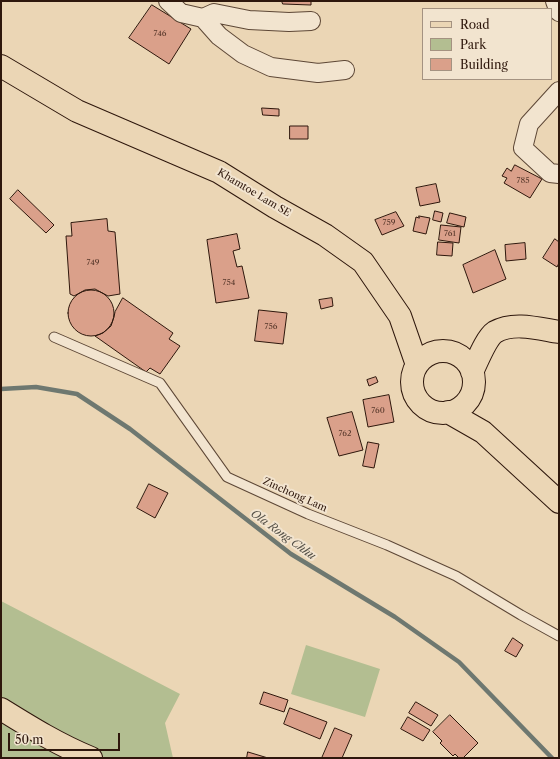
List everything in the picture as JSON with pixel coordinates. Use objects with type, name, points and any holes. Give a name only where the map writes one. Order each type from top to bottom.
[{"type":"main road","name":"Khamtoe Lam SE","points":[[1,66],[77,111],[219,172],[275,207],[325,235],[363,262],[400,316],[406,332],[434,357]]},
{"type":"main road","points":[[472,372],[488,340],[495,332],[509,328],[527,326],[559,332]]},
{"type":"main road","points":[[434,357],[465,360],[472,372],[474,381],[472,390],[468,399],[456,410],[448,412],[432,411],[425,407],[417,399],[412,388],[412,380],[434,357],[488,340]]},
{"type":"main road","points":[[468,399],[483,432]]},
{"type":"main road","points":[[448,412],[483,432],[559,502]]},
{"type":"main road","points":[[1,709],[33,729],[72,750],[91,758]]},
{"type":"street","points":[[168,1],[181,13],[203,18],[219,36],[243,54],[271,67],[318,73],[346,70]]},
{"type":"street","points":[[555,1],[559,12]]},
{"type":"street","points":[[203,18],[214,13],[249,20],[289,22],[311,21]]},
{"type":"street","points":[[559,91],[529,124],[523,148],[550,173],[559,174]]},
{"type":"lane","name":"Zinchong Lam","points":[[54,338],[160,383],[227,477],[308,514],[387,545],[456,576],[559,636]]},
{"type":"green space","points":[[1,601],[180,694],[165,723],[173,758],[1,758]]},
{"type":"green space","points":[[306,645],[380,669],[365,717],[291,694]]},
{"type":"building","points":[[282,1],[311,1],[311,5],[283,4]]},
{"type":"building","points":[[152,5],[191,29],[169,64],[129,38]]},
{"type":"building","points":[[262,108],[279,109],[279,116],[263,115]]},
{"type":"building","points":[[290,126],[308,126],[308,139],[290,139]]},
{"type":"building","points":[[515,165],[542,179],[530,198],[504,183],[507,178],[502,176],[507,168],[511,171]]},
{"type":"building","points":[[436,184],[440,202],[420,206],[416,188]]},
{"type":"building","points":[[18,190],[54,225],[46,233],[10,199]]},
{"type":"building","points":[[435,211],[443,213],[441,222],[433,220]]},
{"type":"building","points":[[396,212],[404,226],[382,235],[375,220]]},
{"type":"building","points":[[450,213],[466,217],[464,227],[447,223]]},
{"type":"building","points":[[419,216],[430,218],[426,234],[413,231],[416,217],[419,218]]},
{"type":"building","points":[[107,219],[108,231],[115,232],[120,294],[108,296],[95,289],[85,290],[74,296],[70,294],[66,236],[72,236],[71,223]]},
{"type":"building","points":[[441,225],[461,227],[459,243],[439,240]]},
{"type":"building","points":[[237,234],[240,249],[233,251],[237,267],[242,266],[249,298],[216,303],[207,240]]},
{"type":"building","points":[[555,239],[559,242],[559,263],[557,267],[543,258]]},
{"type":"building","points":[[438,242],[453,243],[452,256],[437,255]]},
{"type":"building","points":[[525,243],[526,259],[506,261],[505,245]]},
{"type":"building","points":[[495,250],[506,279],[473,293],[463,265]]},
{"type":"building","points":[[96,290],[108,296],[113,304],[113,322],[108,330],[100,335],[86,336],[74,330],[69,322],[68,308],[74,296],[82,291]]},
{"type":"building","points":[[123,298],[173,333],[169,339],[180,346],[160,374],[150,368],[146,372],[95,336],[103,333],[111,326],[115,312]]},
{"type":"building","points":[[332,298],[333,306],[321,309],[319,300]]},
{"type":"building","points":[[259,310],[287,313],[283,344],[255,341]]},
{"type":"building","points":[[376,377],[378,382],[369,386],[367,380]]},
{"type":"building","points":[[389,395],[394,422],[368,427],[363,400]]},
{"type":"building","points":[[352,412],[363,450],[339,456],[327,418]]},
{"type":"building","points":[[368,442],[379,444],[374,468],[363,466]]},
{"type":"building","points":[[149,484],[168,493],[155,518],[137,508]]},
{"type":"building","points":[[513,638],[523,645],[516,657],[505,651]]},
{"type":"building","points":[[264,692],[288,700],[284,712],[260,704]]},
{"type":"building","points":[[416,702],[438,715],[431,726],[409,713]]},
{"type":"building","points":[[290,708],[327,722],[320,739],[284,724]]},
{"type":"building","points":[[450,715],[478,743],[463,758],[459,758],[455,754],[453,756],[440,743],[442,741],[433,732]]},
{"type":"building","points":[[408,717],[430,730],[423,741],[401,729]]},
{"type":"building","points":[[335,728],[352,735],[342,758],[322,758]]},
{"type":"building","points":[[248,752],[268,758],[247,758]]},
{"type":"waterway","name":"Ola Rong Chhu","points":[[1,389],[36,387],[77,394],[130,429],[291,554],[395,617],[459,662],[552,758]]}]
